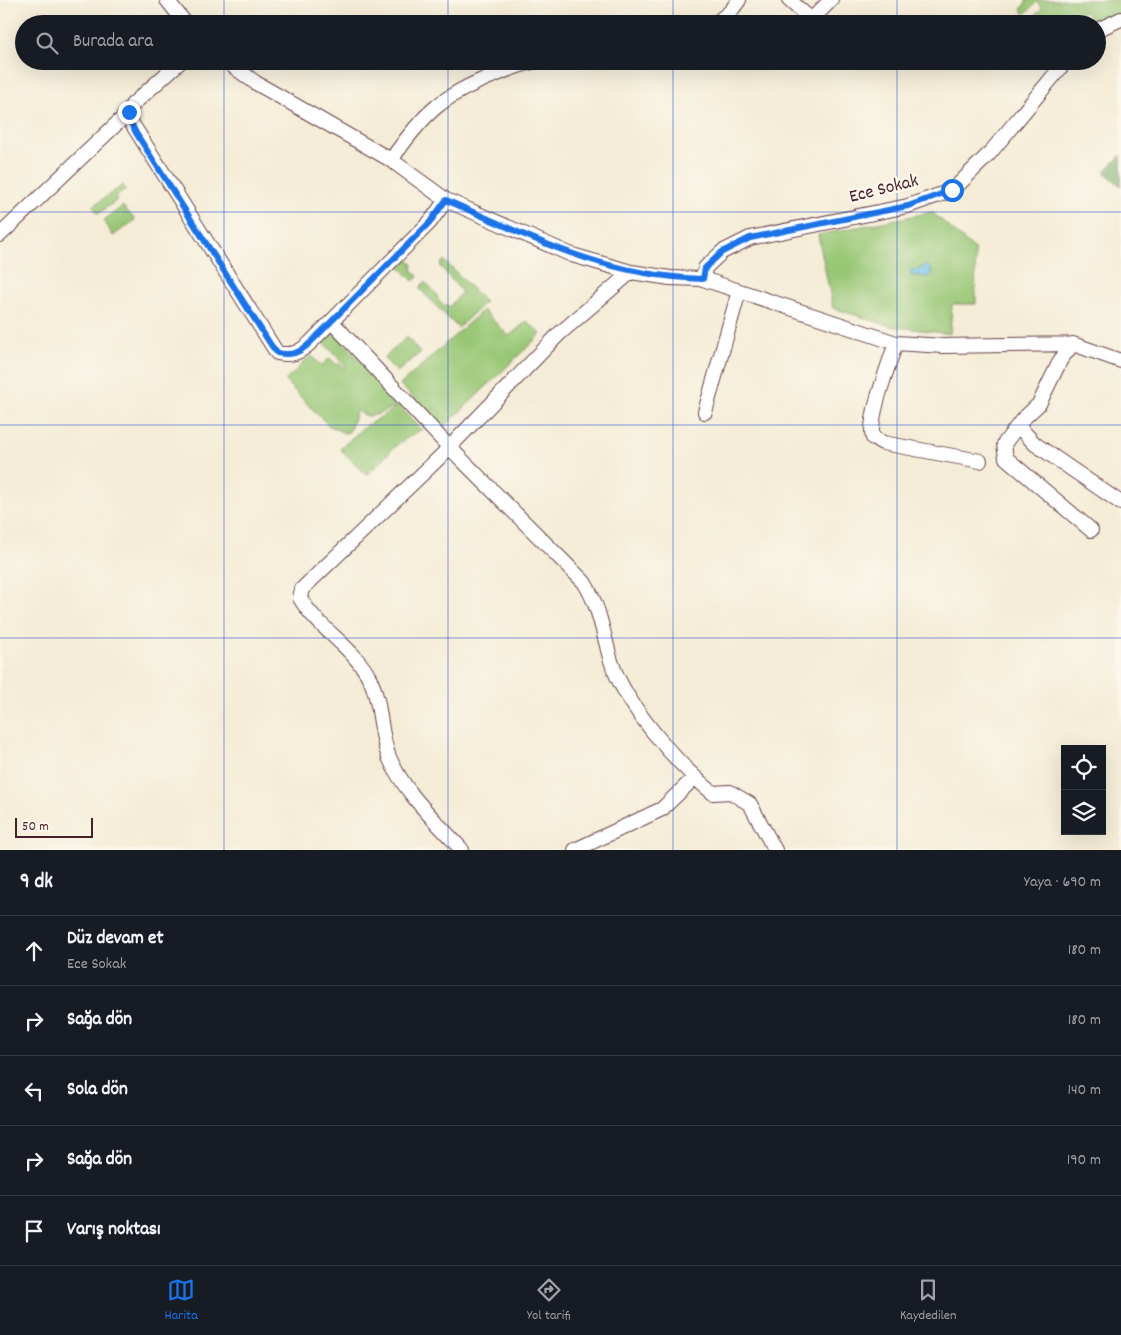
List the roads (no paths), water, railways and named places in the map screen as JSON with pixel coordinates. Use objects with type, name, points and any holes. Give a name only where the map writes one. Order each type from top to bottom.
[{"type":"street","points":[[167,0],[179,15]]},
{"type":"street","points":[[726,15],[739,0]]},
{"type":"street","points":[[789,0],[806,15]]},
{"type":"street","points":[[816,15],[831,0]]},
{"type":"street","points":[[1106,26],[1121,19]]},
{"type":"street","points":[[0,236],[129,112],[132,105],[171,70]]},
{"type":"street","points":[[238,70],[256,83],[391,160],[446,200],[572,255],[631,272],[670,278],[703,279],[896,343],[943,346],[1074,344],[1121,361]]},
{"type":"street","points":[[391,160],[410,133],[438,104],[466,86],[511,70]]},
{"type":"street","name":"Ece Sokak","points":[[703,279],[705,268],[722,252],[750,238],[908,206],[952,190],[989,154],[1059,70]]},
{"type":"street","points":[[129,112],[129,119],[136,133],[277,353],[289,356],[301,351],[430,222],[446,200]]},
{"type":"street","points":[[462,850],[404,786],[389,758],[382,735],[377,700],[370,679],[359,662],[307,610],[300,598],[302,589],[449,447],[558,334],[631,272]]},
{"type":"street","points":[[705,412],[739,291]]},
{"type":"street","points":[[332,322],[449,447],[568,564],[595,599],[612,662],[628,697],[694,778],[713,793],[730,792],[750,804],[775,850]]},
{"type":"street","points":[[896,343],[873,417],[870,430],[873,438],[883,443],[980,460]]},
{"type":"street","points":[[1074,344],[1061,359],[1039,404],[1004,444],[1006,458],[1091,530]]},
{"type":"street","points":[[1018,426],[1035,444],[1121,503]]},
{"type":"street","points":[[575,850],[662,809],[694,778]]},
{"type":"water","points":[[927,265],[932,271],[929,277],[910,275],[911,270],[917,270]]}]
